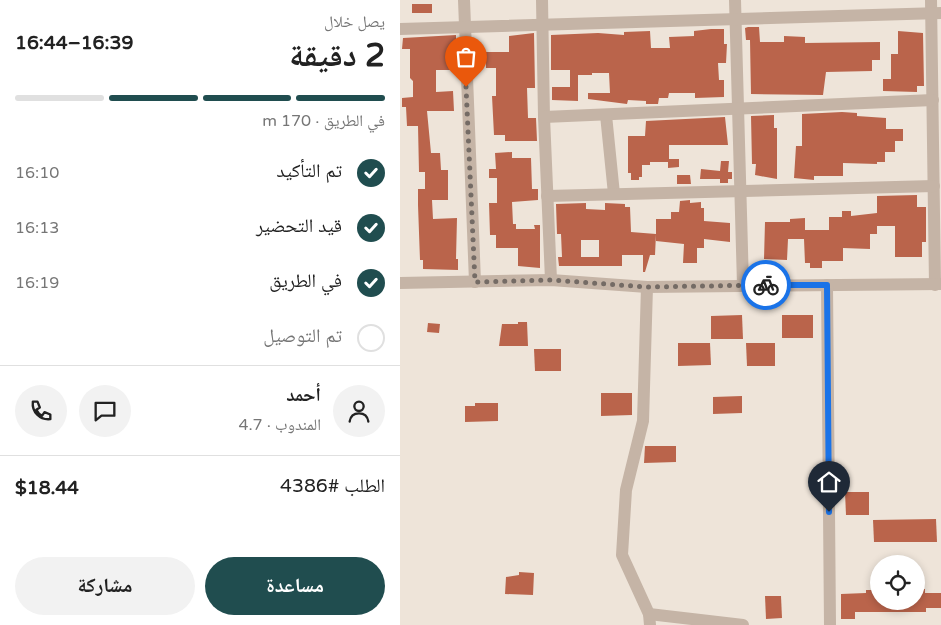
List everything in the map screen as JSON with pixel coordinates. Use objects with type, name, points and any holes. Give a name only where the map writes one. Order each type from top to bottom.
[{"type":"street","points":[[464,0],[475,282]]},
{"type":"street","points":[[542,0],[544,117],[551,280]]},
{"type":"street","points":[[735,0],[743,285]]},
{"type":"street","points":[[400,284],[551,280],[647,287],[938,284],[933,100],[936,13],[931,0]]},
{"type":"street","points":[[400,29],[936,13]]},
{"type":"street","points":[[544,117],[933,100]]},
{"type":"street","points":[[606,115],[614,194]]},
{"type":"street","points":[[547,196],[741,189],[934,186]]},
{"type":"street","points":[[827,285],[830,625]]},
{"type":"street","points":[[647,287],[644,421],[626,490],[622,555],[650,619],[743,625]]},
{"type":"building","points":[[412,4],[432,4],[432,13],[412,13]]},
{"type":"building","points":[[759,27],[760,42],[784,42],[784,36],[805,37],[805,43],[880,42],[880,60],[872,60],[872,71],[826,72],[823,95],[751,94],[750,40],[746,40],[745,28]]},
{"type":"building","points":[[724,29],[724,44],[727,44],[726,63],[718,63],[719,80],[724,80],[724,97],[695,98],[695,93],[669,93],[668,98],[659,98],[658,104],[646,104],[646,101],[628,100],[627,104],[588,99],[588,93],[610,93],[609,73],[592,73],[592,75],[578,75],[578,101],[552,100],[552,87],[570,87],[570,70],[551,70],[551,35],[598,33],[624,35],[624,32],[650,31],[651,48],[670,48],[669,37],[694,36],[694,31]]},
{"type":"building","points":[[898,31],[923,33],[924,86],[917,86],[917,92],[883,91],[883,79],[891,79],[891,54],[898,54]]},
{"type":"building","points":[[534,33],[535,88],[527,88],[528,118],[536,118],[537,141],[505,141],[505,135],[494,135],[492,96],[496,96],[496,68],[486,68],[486,52],[509,52],[509,36]]},
{"type":"building","points":[[456,35],[456,45],[453,45],[454,70],[436,70],[436,92],[453,91],[454,111],[427,111],[431,153],[440,153],[441,170],[448,170],[448,200],[432,200],[433,219],[457,218],[456,259],[458,259],[458,270],[423,269],[423,260],[420,260],[418,189],[425,189],[425,172],[419,172],[418,126],[407,126],[406,107],[402,107],[402,98],[413,97],[413,81],[410,78],[410,49],[402,49],[403,38]]},
{"type":"building","points":[[857,113],[857,116],[886,118],[886,129],[903,129],[903,141],[895,141],[895,152],[885,152],[885,162],[877,162],[877,164],[843,163],[843,176],[814,176],[814,180],[794,178],[796,146],[802,146],[802,114]]},
{"type":"building","points":[[774,115],[774,128],[777,128],[777,179],[755,175],[756,164],[752,164],[751,116]]},
{"type":"building","points":[[725,117],[728,145],[669,145],[669,159],[679,159],[679,167],[668,168],[668,162],[650,162],[650,165],[642,165],[642,177],[639,177],[639,180],[631,180],[631,173],[628,173],[628,136],[645,136],[646,121]]},
{"type":"building","points":[[512,152],[512,158],[531,158],[532,189],[538,189],[538,200],[512,202],[513,224],[516,224],[516,229],[535,229],[534,225],[540,225],[540,268],[518,266],[518,248],[496,248],[496,235],[490,235],[489,203],[497,203],[497,178],[489,178],[489,169],[496,169],[495,153]]},
{"type":"building","points":[[721,161],[729,161],[728,172],[732,172],[732,179],[728,179],[728,183],[720,183],[720,179],[700,179],[701,169],[720,171]]},
{"type":"building","points":[[677,175],[690,175],[691,184],[677,184]]},
{"type":"building","points":[[917,195],[917,207],[926,207],[926,242],[922,242],[922,257],[895,257],[895,226],[877,226],[877,234],[870,234],[870,249],[843,248],[843,261],[822,261],[822,268],[810,268],[810,263],[805,263],[804,239],[788,239],[787,260],[764,259],[765,222],[790,222],[790,219],[805,218],[805,230],[829,230],[829,217],[842,217],[842,211],[851,211],[851,216],[877,213],[877,196]]},
{"type":"building","points":[[690,200],[690,203],[701,202],[701,208],[704,208],[704,221],[730,223],[730,242],[704,239],[704,248],[697,248],[697,263],[683,263],[684,244],[656,241],[656,219],[671,219],[671,212],[679,212],[680,201]]},
{"type":"building","points":[[586,203],[586,209],[605,210],[605,203],[625,204],[625,207],[630,207],[631,232],[656,234],[655,255],[650,255],[645,272],[643,272],[643,255],[622,255],[622,266],[559,266],[558,257],[562,257],[561,234],[557,234],[556,204]],"holes":[[[581,240],[599,240],[599,257],[581,257]]]},
{"type":"building","points":[[742,315],[743,339],[711,339],[711,316]]},
{"type":"building","points":[[782,315],[813,315],[813,338],[782,338]]},
{"type":"building","points":[[518,322],[527,322],[528,346],[499,346],[502,324],[518,324]]},
{"type":"building","points":[[428,323],[440,324],[439,333],[427,332]]},
{"type":"building","points":[[678,343],[710,343],[711,365],[678,366]]},
{"type":"building","points":[[746,343],[775,343],[775,366],[747,366]]},
{"type":"building","points":[[534,349],[561,349],[561,371],[535,371]]},
{"type":"building","points":[[601,393],[632,393],[632,415],[601,416]]},
{"type":"building","points":[[742,396],[742,413],[713,414],[713,397]]},
{"type":"building","points":[[475,403],[498,403],[498,421],[465,422],[465,406],[475,406]]},
{"type":"building","points":[[645,446],[676,446],[676,462],[644,463]]},
{"type":"building","points":[[845,492],[869,492],[869,515],[846,515]]},
{"type":"building","points":[[936,519],[937,542],[874,542],[873,520]]},
{"type":"building","points":[[519,572],[534,573],[533,595],[505,594],[506,577],[519,575]]},
{"type":"building","points":[[866,590],[870,590],[870,610],[925,610],[925,593],[941,593],[941,608],[926,608],[926,612],[855,612],[855,619],[841,619],[841,594],[866,593]]},
{"type":"building","points":[[765,596],[781,596],[782,618],[766,619]]},
{"type":"way so far","points":[[466,87],[475,282],[551,280],[647,287],[766,285]]},
{"type":"route","points":[[766,285],[827,285],[829,512]]}]
